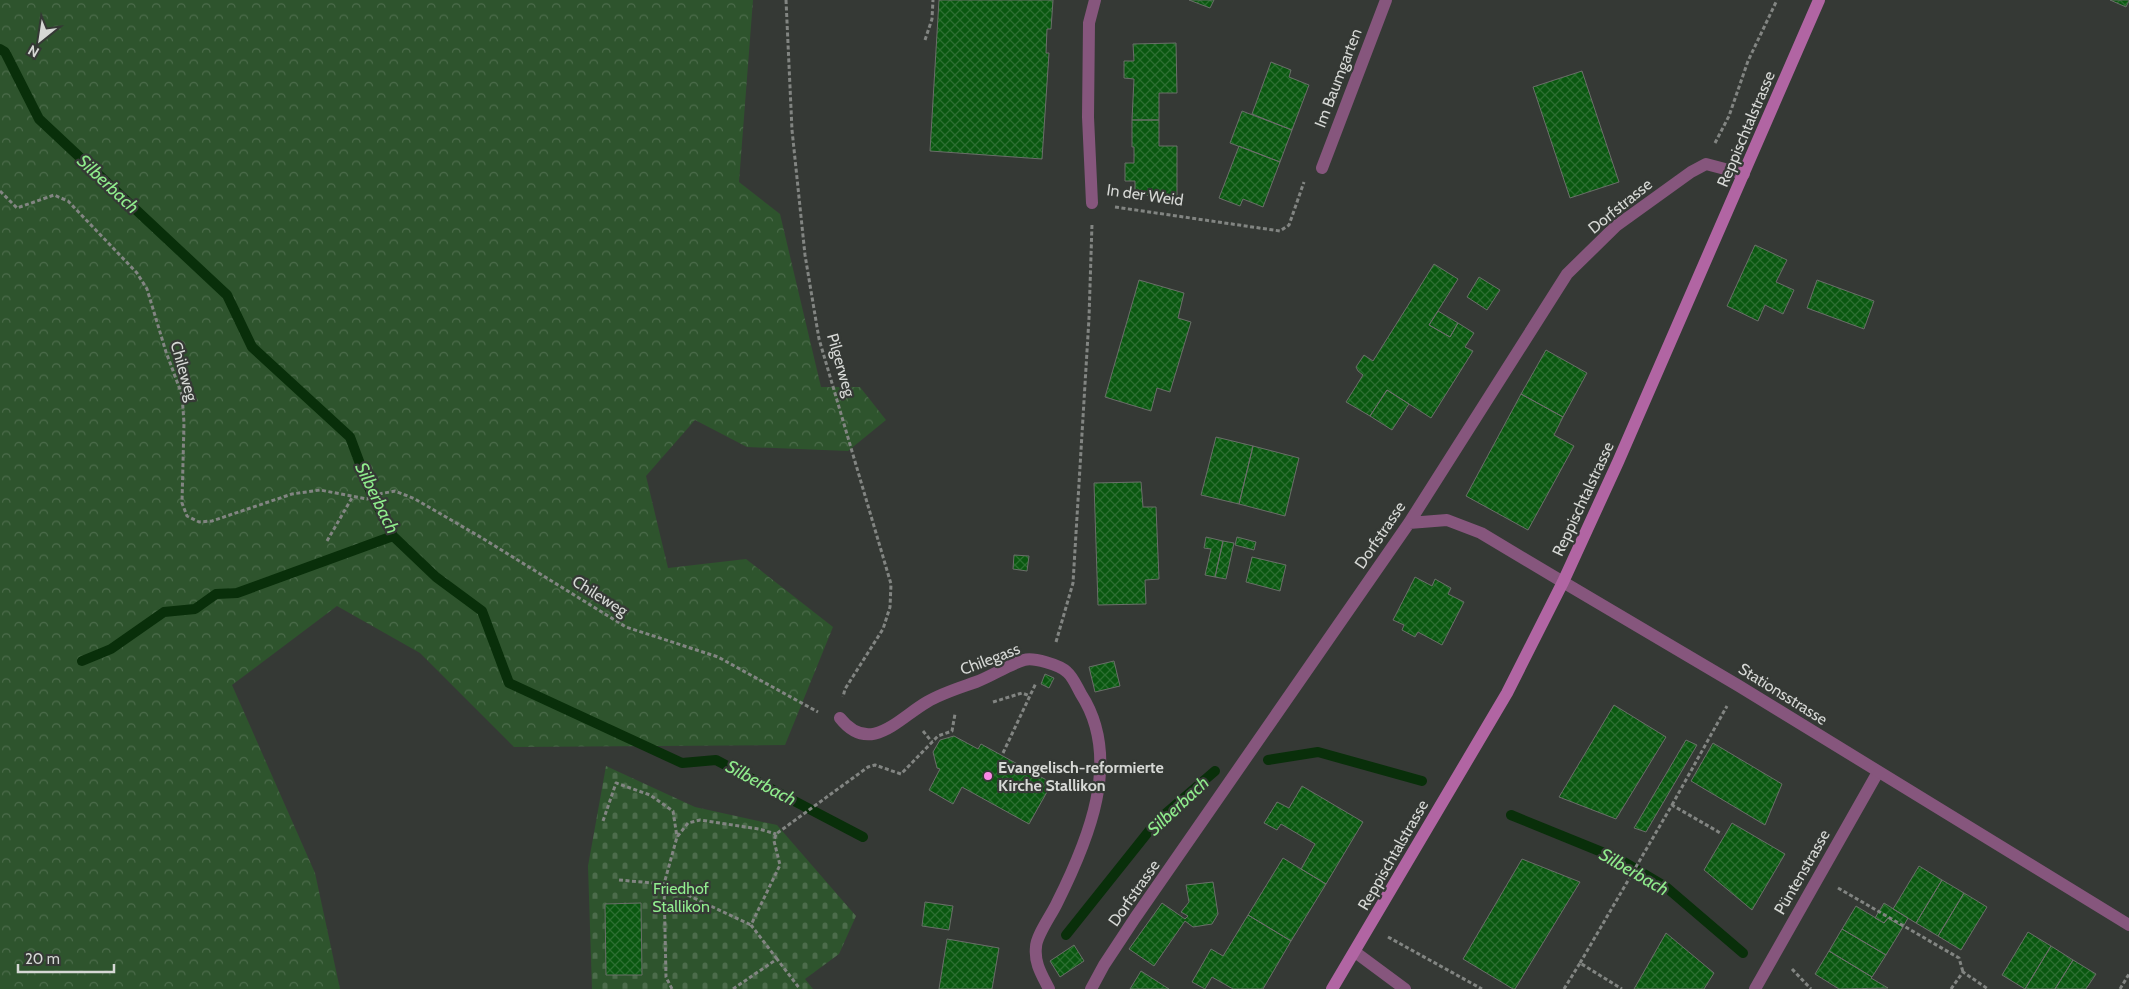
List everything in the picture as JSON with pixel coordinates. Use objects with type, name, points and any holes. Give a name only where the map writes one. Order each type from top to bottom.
[{"type":"main road","name":"Reppischtalstrasse","points":[[1332,989],[1507,693],[1562,582],[1618,462],[1819,0]]},
{"type":"street","name":"In der Weid","points":[[1092,203],[1088,117],[1089,23],[1096,0]]},
{"type":"street","name":"Im Baumgarten","points":[[1322,168],[1386,0]]},
{"type":"street","points":[[1706,164],[1728,168],[1744,174]]},
{"type":"street","name":"Dorfstrasse","points":[[1091,989],[1104,965],[1135,918],[1409,522],[1568,274],[1616,226],[1691,172],[1706,164]]},
{"type":"street","name":"Stationsstrasse","points":[[1409,522],[1447,520],[1481,533],[1739,686],[2129,925]]},
{"type":"street","name":"Chilegass","points":[[840,718],[847,727],[860,733],[876,734],[887,730],[916,708],[936,697],[988,677],[1026,659],[1050,663],[1067,672],[1085,700],[1098,736],[1100,776],[1096,803],[1077,860],[1036,945],[1037,966],[1049,989]]},
{"type":"street","name":"Püntenstrasse","points":[[1755,989],[1878,772]]},
{"type":"street","points":[[1355,952],[1405,989]]},
{"type":"path","name":"Pilgerweg","points":[[786,0],[792,130],[805,255],[820,339],[891,584],[890,607],[883,629],[846,689],[840,718]]},
{"type":"path","points":[[925,40],[932,19],[934,0]]},
{"type":"path","points":[[1706,164],[1710,150],[1729,116],[1748,61],[1776,0]]},
{"type":"path","name":"In der Weid","points":[[1092,203],[1280,231],[1289,225],[1310,164],[1322,168]]},
{"type":"path","name":"Chileweg","points":[[0,191],[17,208],[54,195],[68,201],[137,273],[147,289],[166,352],[182,396],[184,423],[181,486],[182,503],[188,516],[199,522],[212,521],[292,494],[320,490],[367,499],[379,494],[395,491],[415,499],[491,543],[626,627],[718,656],[821,713],[840,718]]},
{"type":"path","points":[[1003,752],[1038,680],[1050,663],[1073,583],[1089,318],[1092,203]]},
{"type":"path","points":[[326,541],[353,496]]},
{"type":"path","points":[[1564,989],[1629,880],[1739,686]]},
{"type":"path","points":[[984,704],[1022,693],[1030,696]]},
{"type":"path","points":[[751,925],[780,865],[774,841],[776,834],[868,767],[874,765],[901,774],[938,736],[952,731],[955,713]]},
{"type":"path","points":[[925,734],[932,742]]},
{"type":"path","points":[[867,762],[868,767]]},
{"type":"path","points":[[603,822],[616,783],[650,795],[673,811],[678,837]]},
{"type":"path","points":[[1672,805],[1722,834]]},
{"type":"path","points":[[672,989],[666,977],[664,884],[678,837],[688,823],[700,820],[760,829],[776,834]]},
{"type":"path","points":[[1819,876],[1959,958],[1963,972],[1988,989]]},
{"type":"path","points":[[619,880],[664,884],[751,925],[800,989]]},
{"type":"path","points":[[1370,927],[1482,989]]},
{"type":"path","points":[[733,989],[776,959]]},
{"type":"path","points":[[1580,963],[1622,989]]},
{"type":"path","points":[[1951,989],[1963,972]]},
{"type":"path","points":[[2120,989],[2129,974]]},
{"type":"green space","points":[[0,0],[753,0],[739,182],[780,214],[821,387],[860,387],[886,420],[848,451],[747,447],[695,420],[646,476],[668,568],[746,559],[833,627],[785,745],[514,747],[420,653],[337,606],[232,685],[315,873],[340,989],[0,989]]},
{"type":"green space","name":"Friedhof Stallikon","points":[[606,766],[695,807],[777,825],[856,916],[839,954],[805,979],[813,989],[592,989],[588,866]]},
{"type":"building","points":[[939,0],[1053,0],[1051,29],[1047,29],[1046,53],[1049,53],[1042,159],[930,151]]},
{"type":"building","points":[[1189,0],[1214,0],[1210,8]]},
{"type":"building","points":[[2110,0],[2129,0],[2129,1],[2126,7]]},
{"type":"building","points":[[1176,43],[1177,93],[1159,93],[1159,120],[1132,120],[1134,79],[1124,78],[1124,61],[1134,61],[1133,44]]},
{"type":"building","points":[[1271,62],[1291,70],[1289,77],[1309,85],[1292,130],[1252,114]]},
{"type":"building","points":[[1582,71],[1619,182],[1570,198],[1533,87]]},
{"type":"building","points":[[1242,111],[1292,130],[1280,162],[1230,143]]},
{"type":"building","points":[[1132,120],[1159,120],[1159,146],[1177,146],[1177,196],[1135,195],[1135,181],[1125,181],[1125,163],[1134,163]]},
{"type":"building","points":[[1239,146],[1280,162],[1263,207],[1243,199],[1240,206],[1219,198]]},
{"type":"building","points":[[1755,245],[1787,260],[1776,282],[1794,290],[1783,314],[1765,305],[1758,321],[1727,306]]},
{"type":"building","points":[[1434,264],[1458,279],[1429,325],[1450,337],[1458,323],[1474,333],[1465,347],[1473,351],[1431,418],[1387,390],[1370,416],[1346,402],[1363,375],[1356,367],[1364,355],[1373,361]]},
{"type":"building","points":[[1479,277],[1500,290],[1487,310],[1467,297]]},
{"type":"building","points":[[1139,280],[1184,293],[1178,318],[1191,322],[1170,392],[1157,388],[1151,411],[1105,397]]},
{"type":"building","points":[[1817,280],[1874,301],[1864,329],[1807,308]]},
{"type":"building","points":[[1438,311],[1458,323],[1450,337],[1429,325]]},
{"type":"building","points":[[1546,350],[1587,373],[1563,417],[1521,394]]},
{"type":"building","points":[[1387,390],[1409,404],[1392,430],[1370,416]]},
{"type":"building","points":[[1521,394],[1563,417],[1554,435],[1574,446],[1528,530],[1466,496]]},
{"type":"building","points":[[1216,437],[1253,446],[1239,504],[1201,495]]},
{"type":"building","points":[[1253,446],[1299,458],[1285,516],[1239,504]]},
{"type":"building","points":[[1141,482],[1143,507],[1156,507],[1159,579],[1145,580],[1146,604],[1098,605],[1094,483]]},
{"type":"building","points":[[1206,537],[1223,541],[1215,577],[1205,575],[1211,549],[1204,548]]},
{"type":"building","points":[[1237,537],[1256,542],[1254,550],[1235,545]]},
{"type":"building","points":[[1223,541],[1234,543],[1226,579],[1215,577]]},
{"type":"building","points":[[1014,555],[1029,556],[1027,571],[1013,569]]},
{"type":"building","points":[[1252,557],[1286,565],[1280,591],[1246,582]]},
{"type":"building","points":[[1415,577],[1432,586],[1435,579],[1451,588],[1448,594],[1464,602],[1442,645],[1418,632],[1415,637],[1402,630],[1404,625],[1393,620]]},
{"type":"building","points":[[1114,661],[1120,686],[1095,692],[1089,667]]},
{"type":"building","points":[[1045,674],[1054,678],[1049,688],[1041,684]]},
{"type":"building","points":[[1614,705],[1666,737],[1616,819],[1559,797]]},
{"type":"building","name":"Evangelisch-reformierte Kirche Stallikon","points":[[954,736],[978,749],[981,744],[1052,783],[1029,824],[962,787],[953,804],[929,790],[940,769],[937,768],[933,752],[940,740]]},
{"type":"building","points":[[1686,740],[1697,745],[1646,832],[1634,828]]},
{"type":"building","points":[[1713,743],[1782,784],[1765,825],[1691,781]]},
{"type":"building","points":[[1302,786],[1363,822],[1326,884],[1301,869],[1315,844],[1281,824],[1277,830],[1264,823],[1277,802],[1289,808]]},
{"type":"building","points":[[1732,823],[1785,854],[1752,910],[1704,870]]},
{"type":"building","points":[[1283,858],[1326,884],[1291,941],[1248,915]]},
{"type":"building","points":[[1522,859],[1580,882],[1515,989],[1513,989],[1463,959]]},
{"type":"building","points":[[1919,866],[1942,880],[1916,923],[1893,909]]},
{"type":"building","points":[[1942,880],[1964,893],[1938,936],[1916,923]]},
{"type":"building","points":[[1213,882],[1218,914],[1212,924],[1193,927],[1185,921],[1154,966],[1129,949],[1162,903],[1185,919],[1188,916],[1181,912],[1189,902],[1186,885]]},
{"type":"building","points":[[1964,893],[1987,907],[1961,950],[1938,936]]},
{"type":"building","points":[[925,902],[953,906],[949,930],[922,926]]},
{"type":"building","points":[[641,903],[642,975],[606,975],[605,904]]},
{"type":"building","points":[[1884,903],[1908,918],[1903,927],[1888,918],[1884,923],[1875,918]]},
{"type":"building","points":[[1856,906],[1884,923],[1888,918],[1903,927],[1886,955],[1842,929]]},
{"type":"building","points":[[1248,915],[1291,941],[1263,989],[1233,989],[1212,977],[1205,989],[1192,982],[1211,949],[1223,956]]},
{"type":"building","points":[[1842,929],[1886,955],[1872,977],[1829,951]]},
{"type":"building","points":[[2028,932],[2051,946],[2025,989],[2002,975]]},
{"type":"building","points":[[1666,933],[1714,973],[1704,989],[1634,989]]},
{"type":"building","points":[[947,939],[999,948],[992,989],[939,989]]},
{"type":"building","points":[[1074,945],[1084,961],[1060,977],[1050,961]]},
{"type":"building","points":[[2051,946],[2073,960],[2055,989],[2025,989]]},
{"type":"building","points":[[1829,951],[1888,988],[1839,989],[1815,974]]},
{"type":"building","points":[[2073,960],[2096,974],[2086,989],[2055,989]]},
{"type":"building","points":[[1141,971],[1169,989],[1130,989]]},
{"type":"waterway","name":"Silberbach","points":[[0,49],[5,52],[39,119],[227,295],[252,347],[350,437],[369,488],[393,536],[436,577],[482,611],[509,683],[682,763],[716,760],[863,837]]},
{"type":"waterway","points":[[82,661],[111,649],[164,612],[195,609],[216,594],[237,593],[393,536]]},
{"type":"waterway","name":"Silberbach","points":[[1268,760],[1318,752],[1422,781]]},
{"type":"waterway","name":"Silberbach","points":[[1066,935],[1157,821],[1215,771]]},
{"type":"waterway","name":"Silberbach","points":[[1511,815],[1619,859],[1666,887],[1743,953]]},
{"type":"place","name":"Evangelisch-reformierte Kirche Stallikon","points":[[988,776]]}]
